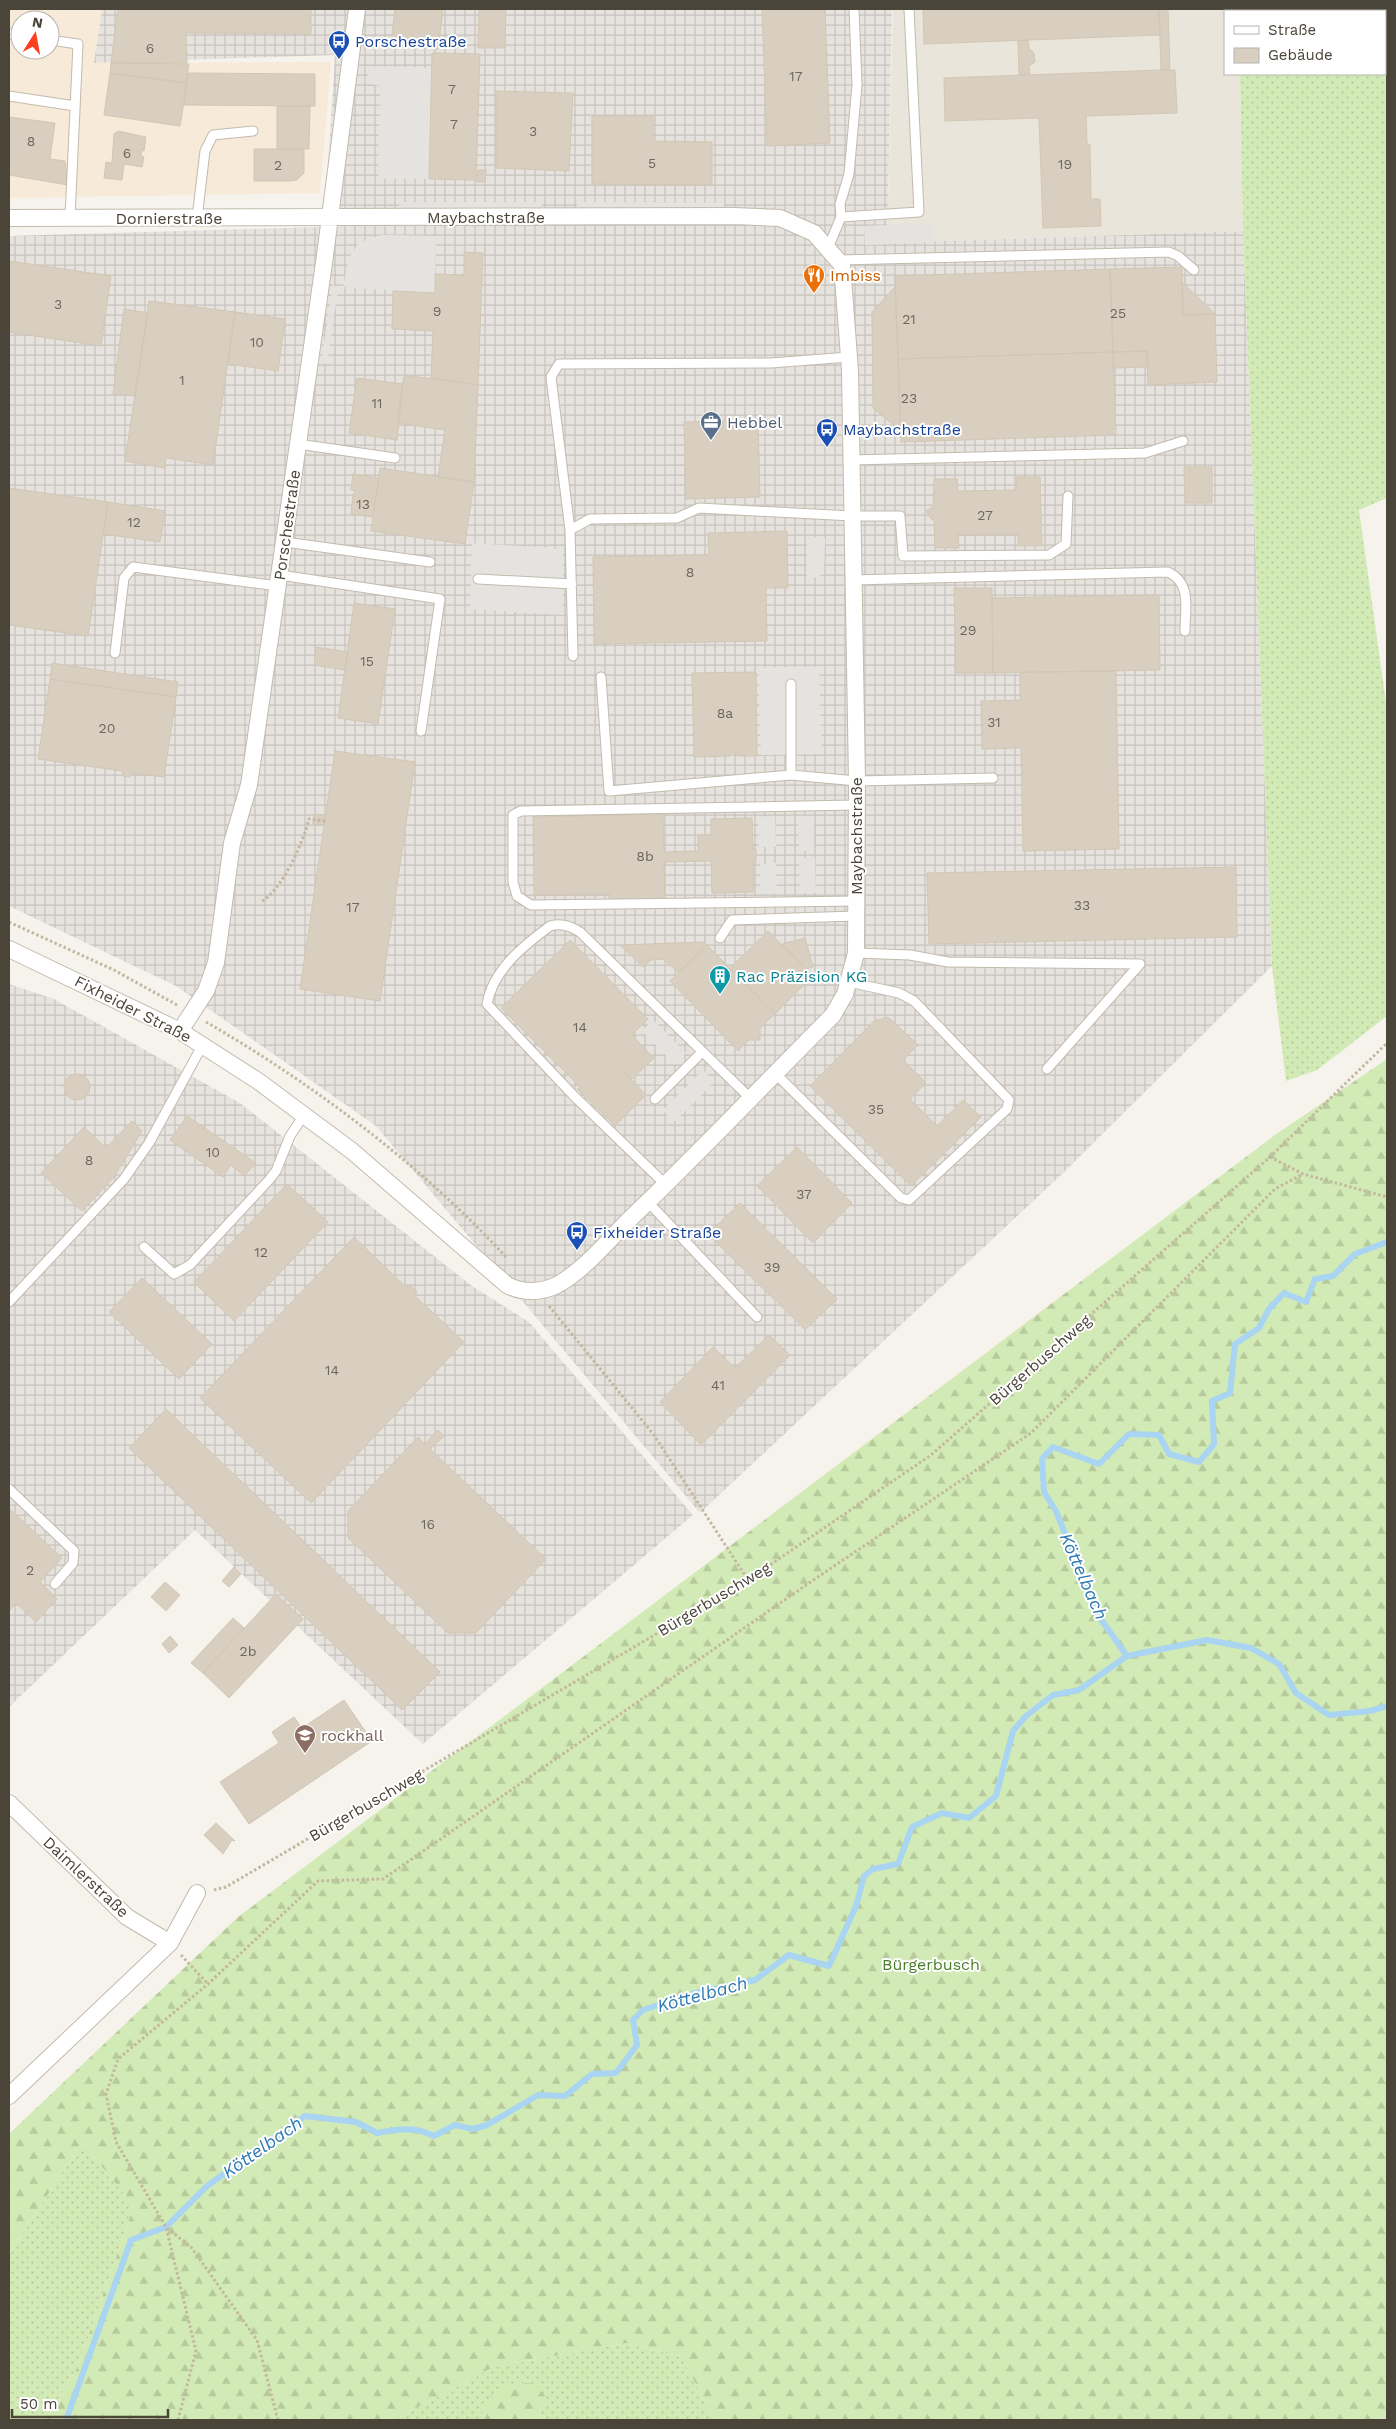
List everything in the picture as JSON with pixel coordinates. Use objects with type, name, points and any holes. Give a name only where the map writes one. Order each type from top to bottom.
[{"type":"street","name":"Porschestraße","points":[[180,1031],[206,990],[216,963],[232,843],[249,785],[285,542],[357,9]]},
{"type":"street","name":"Dornierstraße","points":[[9,218],[330,218]]},
{"type":"street","name":"Maybachstraße","points":[[330,218],[780,218],[814,233],[842,265],[849,357],[856,781],[856,953],[846,994],[833,1015],[648,1202],[574,1272],[556,1286],[537,1291]]},
{"type":"street","name":"Fixheider Straße","points":[[9,949],[180,1031],[258,1081],[352,1151],[497,1278],[516,1290],[537,1291]]},
{"type":"street","name":"Daimlerstraße","points":[[9,1803],[127,1917],[170,1943]]},
{"type":"street","points":[[9,2096],[170,1943],[197,1893]]},
{"type":"lane","points":[[854,9],[856,85],[849,174],[840,204],[841,217],[833,254],[1169,252],[1178,256],[1194,270]]},
{"type":"lane","points":[[841,217],[919,212],[909,9]]},
{"type":"lane","points":[[60,41],[78,44],[70,218]]},
{"type":"lane","points":[[9,96],[75,106]]},
{"type":"lane","points":[[197,218],[205,151],[212,135],[253,132]]},
{"type":"lane","points":[[573,656],[570,530],[551,377],[559,364],[772,363],[849,357]]},
{"type":"lane","points":[[851,460],[1145,453],[1183,441]]},
{"type":"lane","points":[[298,444],[395,458]]},
{"type":"lane","points":[[570,530],[590,520],[677,518],[699,508],[852,516],[900,516],[903,556],[1049,555],[1066,544],[1068,496]]},
{"type":"lane","points":[[285,542],[430,562]]},
{"type":"lane","points":[[115,653],[124,578],[133,567],[279,580],[440,599],[420,731]]},
{"type":"lane","points":[[853,580],[1168,572],[1177,576],[1184,586],[1184,631]]},
{"type":"lane","points":[[478,579],[572,584]]},
{"type":"lane","points":[[601,677],[609,791],[791,775],[856,781],[993,778]]},
{"type":"lane","points":[[791,684],[791,775]]},
{"type":"lane","points":[[856,805],[521,810],[513,816],[513,882],[517,896],[531,905],[856,909]]},
{"type":"lane","points":[[720,938],[732,920],[856,909]]},
{"type":"lane","points":[[665,1184],[498,1018],[487,1004],[489,991],[505,965],[550,926],[559,924],[571,927],[580,932],[750,1098]]},
{"type":"lane","points":[[856,953],[910,954],[948,962],[1140,964],[1047,1069]]},
{"type":"lane","points":[[775,1073],[901,1198],[909,1200],[1007,1109],[1009,1100],[914,1001],[899,993],[849,982]]},
{"type":"lane","points":[[9,1302],[124,1178],[148,1143],[202,1046]]},
{"type":"lane","points":[[655,1099],[702,1052]]},
{"type":"lane","points":[[144,1246],[174,1274],[190,1265],[276,1171],[290,1136],[304,1116]]},
{"type":"lane","points":[[648,1202],[756,1317]]},
{"type":"lane","points":[[9,1489],[74,1550],[73,1563],[56,1584]]},
{"type":"path","points":[[262,901],[270,897],[295,857],[307,831],[309,819],[325,821]]},
{"type":"path","points":[[9,922],[114,970],[192,1014]]},
{"type":"path","name":"Bürgerbuschweg","points":[[197,1893],[226,1887],[748,1580],[931,1455],[1270,1157],[1387,1043]]},
{"type":"path","points":[[1270,1157],[1303,1174],[1387,1197]]},
{"type":"path","points":[[178,2420],[196,2351],[166,2228],[116,2142],[106,2094],[118,2059],[208,1984],[318,1881],[383,1879],[809,1583],[1031,1434],[1276,1189],[1303,1174]]},
{"type":"path","points":[[537,1291],[654,1435],[748,1580]]},
{"type":"path","points":[[170,1943],[208,1984]]},
{"type":"path","points":[[166,2228],[191,2248],[257,2340],[278,2420]]},
{"type":"shaded area","points":[[9,9],[102,9],[95,63],[331,62],[320,193],[9,198]]},
{"type":"shaded area","points":[[102,9],[892,9],[887,243],[1243,231],[1272,966],[1060,1176],[700,1513],[376,1126],[176,986],[9,906],[9,236],[319,227],[326,196],[335,55],[94,63]]},
{"type":"shaded area","points":[[893,9],[1239,9],[1224,10],[1224,75],[1240,75],[1243,231],[887,243]]},
{"type":"shaded area","points":[[370,66],[432,68],[429,179],[378,179],[380,86],[367,83]]},
{"type":"shaded area","points":[[402,202],[542,202],[542,208],[397,208]]},
{"type":"shaded area","points":[[577,202],[724,203],[724,210],[577,209]]},
{"type":"shaded area","points":[[933,223],[934,242],[865,245],[864,226]]},
{"type":"shaded area","points":[[381,235],[436,236],[435,293],[343,287],[349,258],[359,243]]},
{"type":"shaded area","points":[[333,284],[338,289],[327,364],[321,363]]},
{"type":"shaded area","points":[[807,537],[825,538],[824,574],[807,580]]},
{"type":"shaded area","points":[[472,543],[563,549],[563,615],[470,609]]},
{"type":"shaded area","points":[[819,667],[822,754],[761,755],[758,668]]},
{"type":"shaded area","points":[[775,816],[776,847],[759,847],[758,817]]},
{"type":"shaded area","points":[[798,816],[814,816],[814,850],[799,851]]},
{"type":"shaded area","points":[[799,858],[815,858],[816,893],[800,893]]},
{"type":"shaded area","points":[[776,863],[777,894],[760,894],[760,864]]},
{"type":"shaded area","points":[[9,984],[54,999],[240,1103],[472,1286],[529,1322],[693,1515],[423,1744],[195,1530],[9,1707]]},
{"type":"shaded area","points":[[653,1020],[686,1053],[675,1065],[642,1031]]},
{"type":"shaded area","points":[[703,1070],[714,1082],[674,1122],[663,1110]]},
{"type":"green space","points":[[1387,9],[1387,498],[1359,510],[1387,710],[1387,1016],[1317,1070],[1286,1081],[1272,966],[1243,231],[1240,75],[1386,75],[1386,10],[1239,10]]},
{"type":"green space","name":"Bürgerbusch","points":[[1387,1059],[1387,2420],[714,2420],[682,2357],[626,2343],[493,2367],[393,2420],[46,2420],[78,2366],[134,2206],[82,2142],[9,2254],[9,2134],[238,1917],[1275,1135]]},
{"type":"green space","points":[[82,2142],[134,2206],[78,2366],[46,2420],[9,2420],[9,2254]]},
{"type":"green space","points":[[626,2343],[682,2357],[714,2420],[538,2420],[545,2396],[482,2412],[486,2420],[393,2420],[493,2367]]},
{"type":"green space","points":[[516,2382],[536,2384],[545,2396],[538,2420],[486,2420],[482,2412],[491,2395]]},
{"type":"building","points":[[118,9],[311,9],[311,34],[186,33],[187,63],[111,63]]},
{"type":"building","points":[[395,9],[443,9],[438,49],[391,43]]},
{"type":"building","points":[[479,9],[506,9],[505,48],[478,48]]},
{"type":"building","points":[[762,9],[825,9],[830,143],[767,146]]},
{"type":"building","points":[[923,9],[1159,9],[1160,35],[924,44]]},
{"type":"building","points":[[1159,9],[1168,9],[1170,69],[1161,70]]},
{"type":"building","points":[[1028,40],[1029,48],[1034,53],[1035,62],[1029,66],[1030,74],[1019,75],[1018,41]]},
{"type":"building","points":[[432,53],[480,54],[476,180],[429,179]]},
{"type":"building","points":[[111,63],[189,64],[186,83],[110,73]]},
{"type":"building","points":[[1175,70],[1177,113],[1086,116],[1087,143],[1090,145],[1091,199],[1100,199],[1101,226],[1043,228],[1039,118],[945,121],[944,78]]},
{"type":"building","points":[[110,73],[187,83],[180,126],[104,115]]},
{"type":"building","points":[[188,73],[315,74],[315,106],[184,105]]},
{"type":"building","points":[[496,91],[573,93],[569,171],[496,168]]},
{"type":"building","points":[[277,106],[310,106],[309,149],[277,149]]},
{"type":"building","points":[[592,116],[653,116],[653,141],[712,142],[712,185],[592,184]]},
{"type":"building","points":[[9,117],[55,123],[50,159],[65,161],[68,185],[9,175]]},
{"type":"building","points":[[118,131],[146,137],[144,151],[142,150],[141,156],[144,157],[142,167],[124,164],[122,180],[104,178],[106,162],[112,163],[114,134]]},
{"type":"building","points":[[254,149],[304,149],[304,173],[297,180],[254,181]]},
{"type":"building","points":[[478,170],[486,170],[485,182],[477,182]]},
{"type":"building","points":[[464,252],[483,253],[478,385],[431,378],[433,331],[392,329],[393,291],[435,293],[435,274],[464,275]]},
{"type":"building","points":[[9,261],[111,276],[101,346],[9,332]]},
{"type":"building","points":[[1182,267],[1183,315],[1215,314],[1217,382],[1148,385],[1147,351],[1113,352],[1110,269]]},
{"type":"building","points":[[1110,269],[1113,352],[898,359],[895,276]]},
{"type":"building","points":[[1182,282],[1215,314],[1183,315]]},
{"type":"building","points":[[895,287],[901,431],[873,408],[872,312]]},
{"type":"building","points":[[149,301],[235,312],[213,465],[166,458],[164,468],[125,461]]},
{"type":"building","points":[[124,309],[148,313],[135,396],[113,394]]},
{"type":"building","points":[[235,312],[285,319],[278,371],[228,364]]},
{"type":"building","points":[[1147,351],[1148,367],[1113,368],[1113,352]]},
{"type":"building","points":[[1113,352],[1116,435],[901,442],[898,359]]},
{"type":"building","points":[[404,375],[478,385],[474,482],[438,477],[445,430],[397,423]]},
{"type":"building","points":[[357,378],[403,384],[397,440],[349,433]]},
{"type":"building","points":[[758,420],[760,497],[686,499],[684,422]]},
{"type":"building","points":[[1184,467],[1212,467],[1212,503],[1185,503]]},
{"type":"building","points":[[380,468],[474,482],[465,544],[371,531]]},
{"type":"building","points":[[353,474],[379,478],[373,517],[351,514],[353,494],[357,494],[358,491],[351,490]]},
{"type":"building","points":[[1016,477],[1040,477],[1042,546],[1018,546],[1018,534],[958,535],[959,548],[935,548],[934,519],[932,520],[926,511],[933,507],[934,479],[957,479],[958,491],[1017,490]]},
{"type":"building","points":[[9,488],[108,502],[88,636],[9,625]]},
{"type":"building","points":[[108,502],[165,511],[160,542],[103,534]]},
{"type":"building","points":[[787,531],[788,588],[766,588],[767,641],[594,644],[593,557],[709,555],[708,533]]},
{"type":"building","points":[[954,588],[992,588],[993,673],[956,673]]},
{"type":"building","points":[[1159,595],[1160,670],[993,673],[992,598]]},
{"type":"building","points":[[354,603],[395,609],[378,724],[338,718]]},
{"type":"building","points":[[316,647],[348,652],[345,670],[314,665]]},
{"type":"building","points":[[52,663],[178,682],[176,697],[50,679]]},
{"type":"building","points":[[1116,671],[1119,849],[1023,851],[1021,748],[982,749],[981,701],[1020,700],[1020,672]]},
{"type":"building","points":[[756,672],[757,756],[738,756],[738,753],[730,753],[730,756],[694,757],[692,673]]},
{"type":"building","points":[[50,679],[176,697],[164,777],[132,773],[130,777],[123,776],[122,771],[38,759]]},
{"type":"building","points":[[335,751],[415,762],[380,1001],[300,989]]},
{"type":"building","points":[[314,814],[326,815],[324,825],[313,824]]},
{"type":"building","points":[[663,814],[664,852],[698,851],[698,835],[711,835],[711,819],[752,818],[753,849],[756,849],[756,862],[753,862],[754,892],[712,893],[711,861],[664,862],[665,900],[609,901],[609,894],[534,895],[533,817]]},
{"type":"building","points":[[1236,867],[1237,937],[929,944],[927,873]]},
{"type":"building","points":[[768,931],[813,976],[775,1014],[730,968]]},
{"type":"building","points":[[805,938],[813,967],[806,969],[782,944]]},
{"type":"building","points":[[570,940],[648,1019],[632,1035],[647,1051],[625,1073],[646,1095],[615,1126],[577,1089],[580,1087],[501,1008]]},
{"type":"building","points":[[704,942],[707,945],[679,973],[663,959],[651,960],[643,967],[620,945]]},
{"type":"building","name":"Rac Präzision KG","points":[[707,945],[775,1014],[760,1028],[760,1040],[749,1040],[738,1051],[670,981]]},
{"type":"building","points":[[888,1017],[918,1045],[903,1060],[926,1083],[910,1099],[937,1126],[963,1100],[981,1117],[911,1186],[810,1086],[874,1021]]},
{"type":"building","points":[[647,1051],[654,1058],[631,1080],[625,1073]]},
{"type":"building","points":[[77,1074],[86,1078],[90,1087],[86,1096],[77,1100],[68,1096],[64,1087],[68,1078]]},
{"type":"building","points":[[187,1116],[256,1163],[244,1176],[231,1165],[223,1177],[170,1140]]},
{"type":"building","points":[[132,1121],[142,1131],[114,1177],[82,1211],[41,1173],[84,1127],[106,1148]]},
{"type":"building","points":[[797,1147],[852,1203],[813,1243],[757,1186]]},
{"type":"building","points":[[287,1184],[328,1222],[234,1321],[194,1282]]},
{"type":"building","points":[[740,1203],[837,1299],[805,1330],[708,1234]]},
{"type":"building","points":[[354,1237],[406,1287],[410,1285],[417,1292],[415,1296],[464,1342],[311,1503],[200,1398]]},
{"type":"building","points":[[142,1278],[212,1344],[179,1379],[109,1312]]},
{"type":"building","points":[[769,1335],[790,1355],[701,1445],[660,1402],[713,1347],[735,1368]]},
{"type":"building","points":[[166,1409],[440,1672],[402,1710],[129,1448]]},
{"type":"building","points":[[438,1430],[444,1436],[430,1449],[546,1559],[476,1633],[448,1633],[348,1538],[348,1511],[418,1437],[425,1444]]},
{"type":"building","points":[[9,1508],[62,1558],[40,1582],[57,1599],[36,1622],[16,1603],[9,1611]]},
{"type":"building","points":[[234,1567],[241,1574],[229,1587],[222,1581]]},
{"type":"building","points":[[165,1582],[180,1595],[166,1611],[151,1597]]},
{"type":"building","points":[[276,1594],[303,1619],[229,1698],[203,1673]]},
{"type":"building","points":[[233,1618],[244,1628],[203,1673],[191,1663]]},
{"type":"building","points":[[170,1636],[178,1645],[169,1653],[162,1644]]},
{"type":"building","points":[[344,1700],[372,1741],[249,1824],[220,1782],[279,1743],[272,1732],[294,1717],[302,1728]]},
{"type":"building","points":[[216,1823],[235,1841],[232,1840],[223,1854],[204,1835]]},
{"type":"waterway","name":"Köttelbach","points":[[66,2420],[131,2240],[166,2227],[207,2186],[305,2116],[356,2122],[377,2133],[413,2130],[434,2136],[455,2125],[473,2129],[487,2125],[538,2095],[565,2096],[592,2074],[616,2073],[637,2045],[633,2020],[643,2010],[695,1993],[755,1980],[789,1955],[829,1966],[856,1906],[864,1876],[873,1869],[898,1864],[912,1827],[942,1813],[969,1818],[996,1796],[1013,1731],[1026,1716],[1053,1695],[1079,1690],[1127,1656],[1095,1611],[1056,1511],[1044,1492],[1042,1459],[1053,1447],[1099,1464],[1129,1434],[1159,1435],[1169,1454],[1199,1462],[1214,1444],[1212,1401],[1230,1393],[1235,1344],[1259,1328],[1269,1309],[1284,1293],[1306,1302],[1315,1279],[1333,1276],[1355,1254],[1387,1242]]},
{"type":"waterway","points":[[1127,1656],[1207,1640],[1251,1648],[1279,1664],[1296,1693],[1329,1715],[1370,1711],[1387,1706]]},
{"type":"place","name":"Porschestraße","points":[[339,60]]},
{"type":"place","name":"Imbiss","points":[[814,294]]},
{"type":"place","name":"Hebbel","points":[[711,441]]},
{"type":"place","name":"Maybachstraße","points":[[827,448]]},
{"type":"place","name":"Rac Präzision KG","points":[[720,995]]},
{"type":"place","name":"Fixheider Straße","points":[[577,1251]]},
{"type":"place","name":"rockhall","points":[[305,1754]]}]
